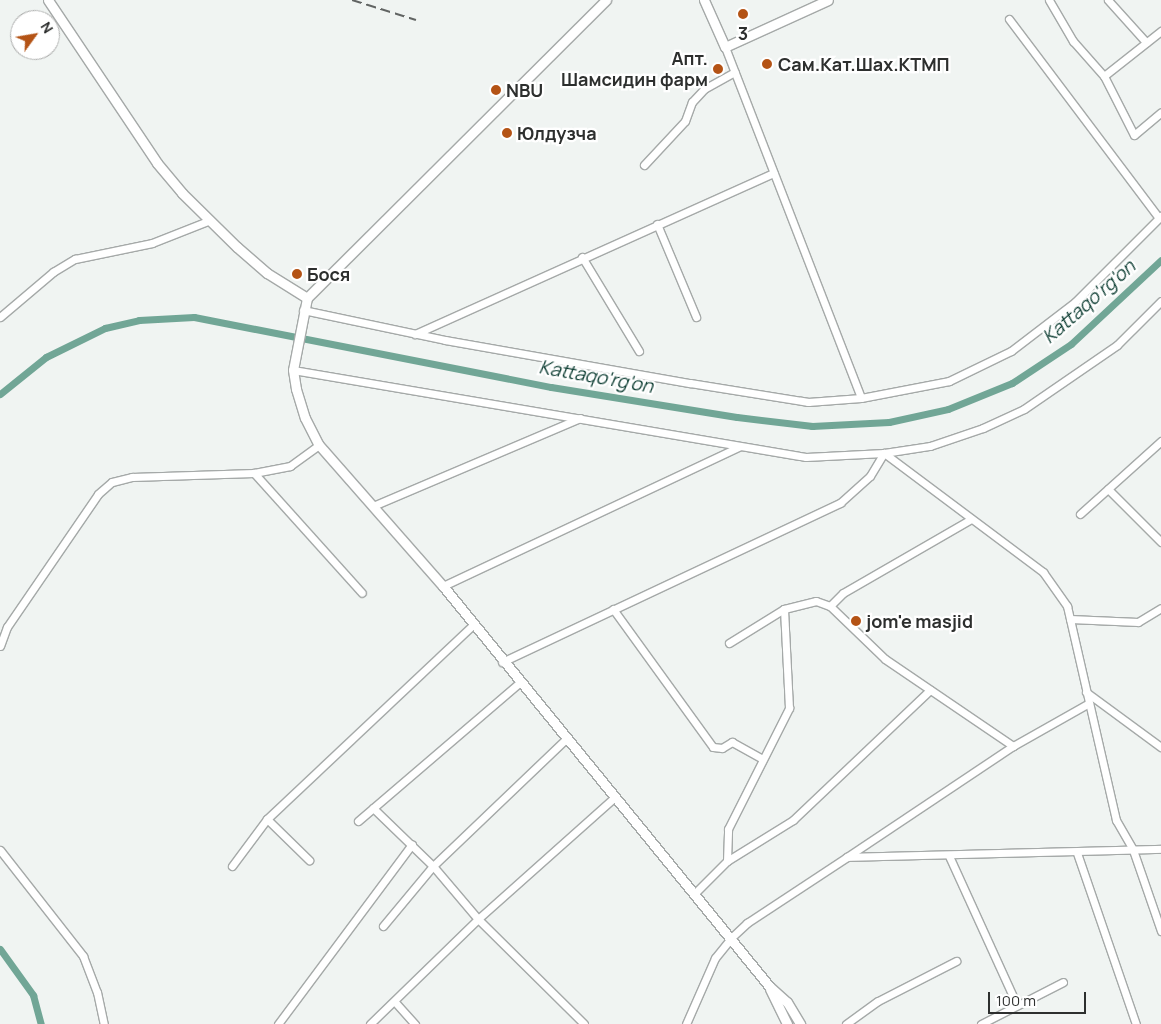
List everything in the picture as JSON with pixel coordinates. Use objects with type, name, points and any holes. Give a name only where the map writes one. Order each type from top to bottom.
[{"type":"main road","points":[[48,0],[157,163],[208,221],[267,273],[307,298]]},
{"type":"main road","points":[[606,0],[307,298],[293,370],[301,409],[319,445],[443,586],[565,740],[732,937],[769,986],[787,1002],[800,1024]]},
{"type":"main road","points":[[704,0],[725,47],[828,0]]},
{"type":"main road","points":[[769,986],[787,1024]]},
{"type":"street","points":[[1049,0],[1072,41],[1104,76],[1134,135],[1161,112]]},
{"type":"street","points":[[1108,0],[1146,42]]},
{"type":"street","points":[[304,310],[415,334],[808,402],[861,398],[949,380],[1012,351],[1075,302],[1160,217],[1009,19]]},
{"type":"street","points":[[1104,76],[1161,31]]},
{"type":"street","points":[[725,47],[861,398]]},
{"type":"street","points":[[644,165],[686,121],[692,102],[704,89],[735,72]]},
{"type":"street","points":[[415,334],[774,172]]},
{"type":"street","points":[[0,317],[53,272],[75,259],[152,243],[208,221]]},
{"type":"street","points":[[657,224],[696,317]]},
{"type":"street","points":[[582,257],[639,352]]},
{"type":"street","points":[[293,370],[806,457],[884,454],[930,446],[983,428],[1024,409],[1117,345],[1161,301]]},
{"type":"street","points":[[373,506],[580,418]]},
{"type":"street","points":[[1080,514],[1161,441]]},
{"type":"street","points":[[0,646],[18,611],[98,494],[112,482],[132,477],[254,473],[290,466],[319,445]]},
{"type":"street","points":[[443,586],[740,445]]},
{"type":"street","points":[[884,454],[1043,572],[1067,606],[1116,820],[1133,850],[1161,931]]},
{"type":"street","points":[[502,662],[840,503],[870,476],[884,454]]},
{"type":"street","points":[[254,473],[362,593]]},
{"type":"street","points":[[1108,488],[1161,542]]},
{"type":"street","points":[[830,606],[843,593],[971,519]]},
{"type":"street","points":[[729,643],[784,609],[816,601],[830,606],[885,659],[1013,746]]},
{"type":"street","points":[[1070,619],[1138,622],[1161,608]]},
{"type":"street","points":[[613,609],[713,747],[722,748],[732,742],[763,759]]},
{"type":"street","points":[[727,861],[728,829],[789,708],[791,698],[784,609]]},
{"type":"street","points":[[232,866],[267,819],[474,625]]},
{"type":"street","points":[[358,821],[519,683]]},
{"type":"street","points":[[694,894],[727,861],[793,820],[930,690]]},
{"type":"street","points":[[1086,692],[1161,747]]},
{"type":"street","points":[[686,1024],[715,958],[732,937],[747,923],[1013,746],[1089,703]]},
{"type":"street","points":[[383,926],[433,866],[565,740]]},
{"type":"street","points":[[370,1024],[478,919],[614,798]]},
{"type":"street","points":[[374,808],[433,866],[478,919],[584,1024]]},
{"type":"street","points":[[267,819],[308,860]]},
{"type":"street","points":[[278,1024],[412,844]]},
{"type":"street","points":[[847,858],[1077,853],[1161,849]]},
{"type":"street","points":[[0,850],[83,956],[97,992],[104,1024]]},
{"type":"street","points":[[1077,853],[1136,1024]]},
{"type":"street","points":[[949,856],[1017,1005]]},
{"type":"street","points":[[846,1024],[878,1001],[956,961]]},
{"type":"street","points":[[981,1024],[1063,982]]},
{"type":"street","points":[[394,1002],[415,1024]]},
{"type":"waterway","name":"Kattaqo'rg'on","points":[[0,394],[46,357],[105,328],[139,320],[194,317],[551,387],[737,417],[812,426],[889,422],[948,409],[1012,383],[1071,344],[1161,260]]},
{"type":"waterway","name":"Kattaqo'rg'on","points":[[0,949],[33,995],[41,1024]]},
{"type":"railway","points":[[352,0],[416,20]]},
{"type":"place","name":"3","points":[[743,14]]},
{"type":"place","name":"Сам.Кат.Шах.КТМП","points":[[767,64]]},
{"type":"place","name":"Апт. Шамсидин фарм","points":[[718,69]]},
{"type":"place","name":"NBU","points":[[496,90]]},
{"type":"place","name":"Юлдузча","points":[[507,133]]},
{"type":"place","name":"Бося","points":[[297,274]]},
{"type":"place","name":"jom'e masjid","points":[[856,621]]}]
